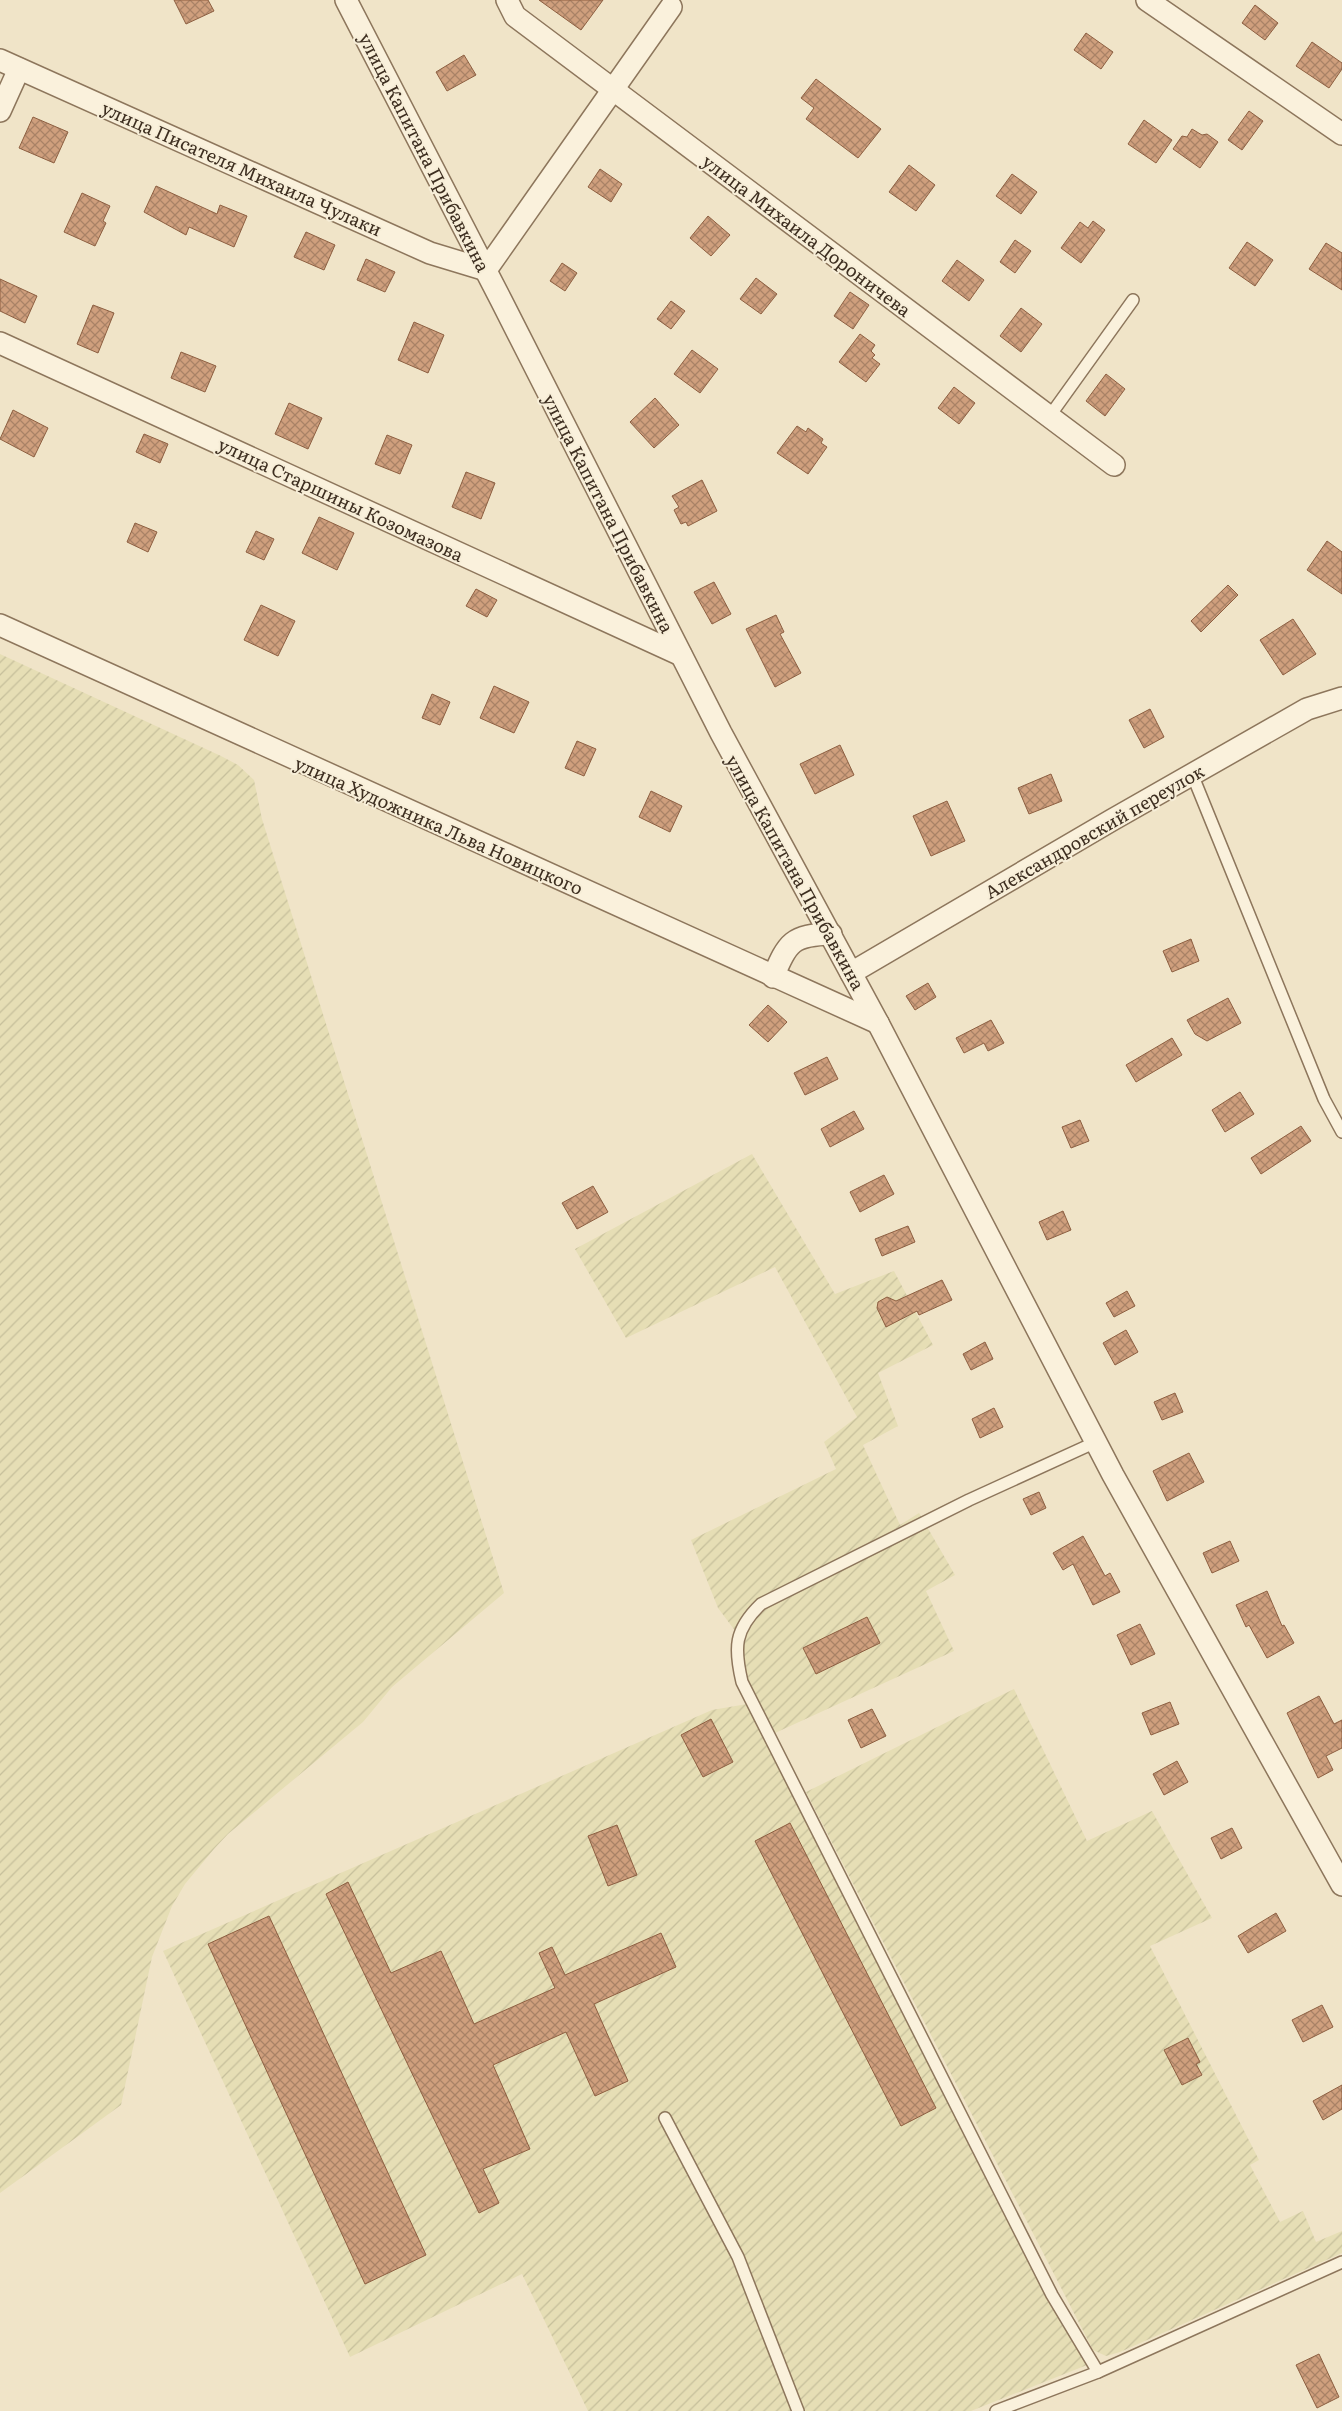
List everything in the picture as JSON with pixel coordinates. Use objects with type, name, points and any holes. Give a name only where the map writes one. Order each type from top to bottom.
[{"type":"street","name":"улица Капитана Прибавкина","points":[[346,0],[486,270],[721,733],[831,934],[1096,1442],[1342,1885]]},
{"type":"street","name":"улица Михаила Дороничева","points":[[507,0],[516,16],[1114,466]]},
{"type":"street","points":[[1146,0],[1342,134]]},
{"type":"street","points":[[486,270],[671,7]]},
{"type":"street","name":"улица Писателя Михаила Чулаки","points":[[0,60],[430,253],[486,270]]},
{"type":"street","points":[[0,111],[19,69]]},
{"type":"street","name":"улица Старшины Козомазова","points":[[0,344],[681,655]]},
{"type":"street","name":"улица Художника Льва Новицкого","points":[[0,625],[878,1023]]},
{"type":"street","name":"Александровский переулок","points":[[851,973],[1307,709],[1342,698]]},
{"type":"street","points":[[773,977],[790,943],[808,935],[831,934]]},
{"type":"lane","points":[[1049,417],[1133,300]]},
{"type":"lane","points":[[1192,774],[1324,1099],[1342,1132]]},
{"type":"lane","points":[[1096,1442],[969,1500],[761,1604],[745,1620],[736,1656],[742,1682],[1052,2295],[1098,2372]]},
{"type":"lane","points":[[665,2118],[738,2257],[798,2411]]},
{"type":"lane","points":[[996,2411],[1098,2372],[1342,2262]]},
{"type":"shaded area","points":[[0,654],[221,756],[238,765],[254,780],[262,819],[504,1593],[392,1687],[363,1722],[228,1834],[214,1849],[185,1884],[172,1906],[152,1957],[121,2105],[0,2193]]},
{"type":"shaded area","points":[[752,1154],[835,1294],[894,1271],[933,1345],[878,1373],[898,1426],[863,1445],[900,1525],[919,1513],[955,1575],[926,1591],[954,1651],[775,1733],[752,1692],[739,1658],[736,1632],[718,1608],[691,1540],[836,1469],[824,1442],[857,1417],[775,1267],[626,1338],[575,1249]]},
{"type":"shaded area","points":[[1014,1689],[1087,1841],[1152,1811],[1212,1918],[1150,1946],[1259,2160],[1250,2165],[1280,2222],[1303,2211],[1316,2242],[1342,2231],[1342,2253],[1120,2352],[1106,2356],[1093,2350],[806,1792]]},
{"type":"shaded area","points":[[747,1704],[1008,2222],[1087,2365],[971,2411],[588,2411],[522,2274],[350,2357],[163,1951],[712,1710]]},
{"type":"building","points":[[174,0],[208,0],[214,11],[186,24]]},
{"type":"building","points":[[539,0],[603,0],[581,30]]},
{"type":"building","points":[[1255,5],[1278,23],[1265,40],[1242,23]]},
{"type":"building","points":[[1086,33],[1113,52],[1101,69],[1074,50]]},
{"type":"building","points":[[1312,42],[1342,63],[1342,69],[1329,88],[1296,66]]},
{"type":"building","points":[[464,55],[476,75],[447,91],[436,72]]},
{"type":"building","points":[[816,79],[881,129],[858,158],[806,119],[814,108],[801,98]]},
{"type":"building","points":[[1249,111],[1263,121],[1242,150],[1228,140]]},
{"type":"building","points":[[33,117],[68,132],[54,163],[19,148]]},
{"type":"building","points":[[1144,120],[1172,140],[1156,163],[1128,144]]},
{"type":"building","points":[[1192,129],[1202,135],[1207,134],[1218,142],[1200,168],[1173,149],[1182,136],[1187,137]]},
{"type":"building","points":[[909,165],[935,185],[916,211],[889,192]]},
{"type":"building","points":[[600,169],[622,184],[611,202],[588,187]]},
{"type":"building","points":[[1012,174],[1037,192],[1021,214],[996,196]]},
{"type":"building","points":[[156,186],[217,214],[220,205],[247,216],[234,247],[189,227],[186,235],[144,212]]},
{"type":"building","points":[[82,193],[110,206],[103,221],[106,223],[95,246],[64,232]]},
{"type":"building","points":[[708,216],[730,235],[711,256],[690,238]]},
{"type":"building","points":[[1093,221],[1105,230],[1081,263],[1061,248],[1080,222],[1088,228]]},
{"type":"building","points":[[306,232],[335,245],[324,270],[294,257]]},
{"type":"building","points":[[1015,240],[1031,251],[1015,273],[1000,262]]},
{"type":"building","points":[[1247,242],[1273,260],[1255,286],[1229,268]]},
{"type":"building","points":[[1326,243],[1342,253],[1342,290],[1309,269]]},
{"type":"building","points":[[366,259],[395,272],[385,292],[357,280]]},
{"type":"building","points":[[957,260],[984,280],[969,301],[942,281]]},
{"type":"building","points":[[562,263],[577,273],[565,291],[550,281]]},
{"type":"building","points":[[756,278],[777,294],[761,314],[740,299]]},
{"type":"building","points":[[0,279],[37,296],[25,323],[0,311]]},
{"type":"building","points":[[850,292],[869,305],[853,329],[834,316]]},
{"type":"building","points":[[671,301],[685,311],[671,329],[657,319]]},
{"type":"building","points":[[93,305],[114,313],[98,353],[77,344]]},
{"type":"building","points":[[1021,308],[1042,324],[1021,352],[1000,336]]},
{"type":"building","points":[[414,322],[444,335],[428,373],[398,360]]},
{"type":"building","points":[[860,334],[875,345],[871,351],[875,355],[872,358],[880,364],[866,382],[839,362]]},
{"type":"building","points":[[692,350],[718,369],[700,393],[674,374]]},
{"type":"building","points":[[181,352],[216,366],[205,392],[171,378]]},
{"type":"building","points":[[1106,374],[1125,389],[1105,416],[1086,401]]},
{"type":"building","points":[[954,387],[975,403],[959,424],[938,408]]},
{"type":"building","points":[[655,398],[679,425],[654,448],[630,422]]},
{"type":"building","points":[[289,403],[322,418],[308,449],[275,434]]},
{"type":"building","points":[[13,410],[48,428],[34,457],[0,439]]},
{"type":"building","points":[[797,426],[806,432],[808,428],[823,439],[821,443],[827,447],[808,474],[777,453]]},
{"type":"building","points":[[144,434],[168,444],[160,463],[136,452]]},
{"type":"building","points":[[387,435],[412,445],[400,474],[375,464]]},
{"type":"building","points":[[466,472],[495,483],[481,519],[452,507]]},
{"type":"building","points":[[702,480],[717,511],[688,526],[686,522],[681,524],[674,510],[679,507],[672,496]]},
{"type":"building","points":[[319,517],[354,533],[337,570],[302,553]]},
{"type":"building","points":[[135,523],[157,532],[148,552],[127,542]]},
{"type":"building","points":[[256,531],[274,539],[264,560],[246,552]]},
{"type":"building","points":[[1327,541],[1342,552],[1342,594],[1307,570]]},
{"type":"building","points":[[714,582],[731,614],[712,624],[694,592]]},
{"type":"building","points":[[1228,585],[1238,595],[1201,632],[1191,621]]},
{"type":"building","points":[[476,589],[497,600],[487,617],[466,606]]},
{"type":"building","points":[[261,605],[295,621],[278,656],[244,640]]},
{"type":"building","points":[[776,615],[784,632],[780,634],[801,673],[775,687],[746,629]]},
{"type":"building","points":[[1293,619],[1316,654],[1283,675],[1260,640]]},
{"type":"building","points":[[494,686],[529,702],[514,733],[480,718]]},
{"type":"building","points":[[432,694],[450,702],[440,725],[422,718]]},
{"type":"building","points":[[1150,709],[1164,737],[1144,748],[1129,720]]},
{"type":"building","points":[[577,741],[596,749],[584,776],[565,768]]},
{"type":"building","points":[[840,745],[854,775],[815,794],[800,764]]},
{"type":"building","points":[[1051,774],[1062,801],[1029,814],[1018,788]]},
{"type":"building","points":[[651,791],[682,806],[670,832],[639,817]]},
{"type":"building","points":[[947,801],[965,841],[931,856],[913,816]]},
{"type":"building","points":[[1191,939],[1199,961],[1172,972],[1163,951]]},
{"type":"building","points":[[928,983],[936,997],[915,1010],[906,996]]},
{"type":"building","points":[[1228,998],[1241,1023],[1207,1041],[1195,1034],[1187,1020]]},
{"type":"building","points":[[768,1005],[787,1022],[768,1042],[749,1025]]},
{"type":"building","points":[[991,1020],[1004,1043],[988,1051],[984,1043],[964,1053],[956,1038]]},
{"type":"building","points":[[1172,1038],[1182,1055],[1136,1082],[1126,1065]]},
{"type":"building","points":[[827,1057],[838,1079],[805,1095],[794,1073]]},
{"type":"building","points":[[1240,1092],[1254,1114],[1225,1132],[1212,1110]]},
{"type":"building","points":[[854,1111],[864,1129],[830,1147],[821,1129]]},
{"type":"building","points":[[1080,1120],[1089,1141],[1071,1148],[1062,1127]]},
{"type":"building","points":[[1301,1126],[1311,1141],[1261,1174],[1251,1158]]},
{"type":"building","points":[[884,1175],[894,1194],[860,1212],[850,1192]]},
{"type":"building","points":[[593,1186],[608,1212],[577,1229],[562,1203]]},
{"type":"building","points":[[1063,1211],[1071,1230],[1047,1240],[1039,1222]]},
{"type":"building","points":[[908,1226],[915,1242],[882,1256],[875,1239]]},
{"type":"building","points":[[942,1280],[952,1300],[919,1315],[917,1311],[886,1327],[877,1308],[878,1302],[887,1297],[896,1301]]},
{"type":"building","points":[[1127,1291],[1135,1306],[1114,1317],[1106,1303]]},
{"type":"building","points":[[1126,1330],[1138,1352],[1115,1365],[1103,1343]]},
{"type":"building","points":[[985,1342],[993,1359],[971,1370],[963,1354]]},
{"type":"building","points":[[1175,1393],[1183,1412],[1162,1420],[1154,1402]]},
{"type":"building","points":[[994,1408],[1003,1427],[980,1438],[972,1419]]},
{"type":"building","points":[[1189,1453],[1204,1482],[1167,1501],[1153,1471]]},
{"type":"building","points":[[1039,1492],[1046,1508],[1031,1515],[1023,1499]]},
{"type":"building","points":[[1083,1536],[1105,1576],[1110,1573],[1120,1592],[1093,1605],[1073,1564],[1063,1570],[1053,1553]]},
{"type":"building","points":[[1230,1541],[1239,1561],[1212,1573],[1203,1553]]},
{"type":"building","points":[[1267,1591],[1282,1626],[1284,1625],[1294,1643],[1267,1658],[1249,1625],[1246,1627],[1236,1605]]},
{"type":"building","points":[[867,1617],[880,1643],[816,1674],[803,1648]]},
{"type":"building","points":[[1140,1624],[1155,1654],[1131,1665],[1117,1635]]},
{"type":"building","points":[[1319,1696],[1334,1724],[1342,1720],[1342,1748],[1326,1756],[1333,1770],[1318,1778],[1287,1713]]},
{"type":"building","points":[[1170,1702],[1179,1724],[1151,1735],[1142,1713]]},
{"type":"building","points":[[872,1709],[886,1736],[861,1748],[848,1720]]},
{"type":"building","points":[[711,1719],[733,1762],[703,1777],[681,1735]]},
{"type":"building","points":[[1177,1761],[1188,1782],[1164,1795],[1153,1774]]},
{"type":"building","points":[[790,1823],[936,2108],[901,2126],[755,1841]]},
{"type":"building","points":[[617,1825],[637,1875],[608,1886],[588,1836]]},
{"type":"building","points":[[1232,1828],[1242,1848],[1221,1859],[1211,1838]]},
{"type":"building","points":[[348,1882],[391,1973],[441,1951],[474,2024],[555,1988],[539,1953],[552,1947],[565,1975],[661,1933],[676,1967],[594,2004],[628,2081],[595,2096],[566,2032],[493,2065],[530,2149],[483,2169],[499,2203],[479,2213],[326,1894]]},
{"type":"building","points":[[1276,1913],[1286,1931],[1248,1953],[1238,1936]]},
{"type":"building","points":[[269,1916],[426,2255],[365,2284],[208,1944]]},
{"type":"building","points":[[1322,2005],[1333,2027],[1303,2042],[1292,2020]]},
{"type":"building","points":[[1188,2038],[1200,2062],[1196,2064],[1202,2075],[1182,2085],[1164,2050]]},
{"type":"building","points":[[1342,2085],[1342,2109],[1323,2120],[1313,2101]]},
{"type":"building","points":[[1319,2354],[1339,2397],[1317,2408],[1296,2365]]}]
